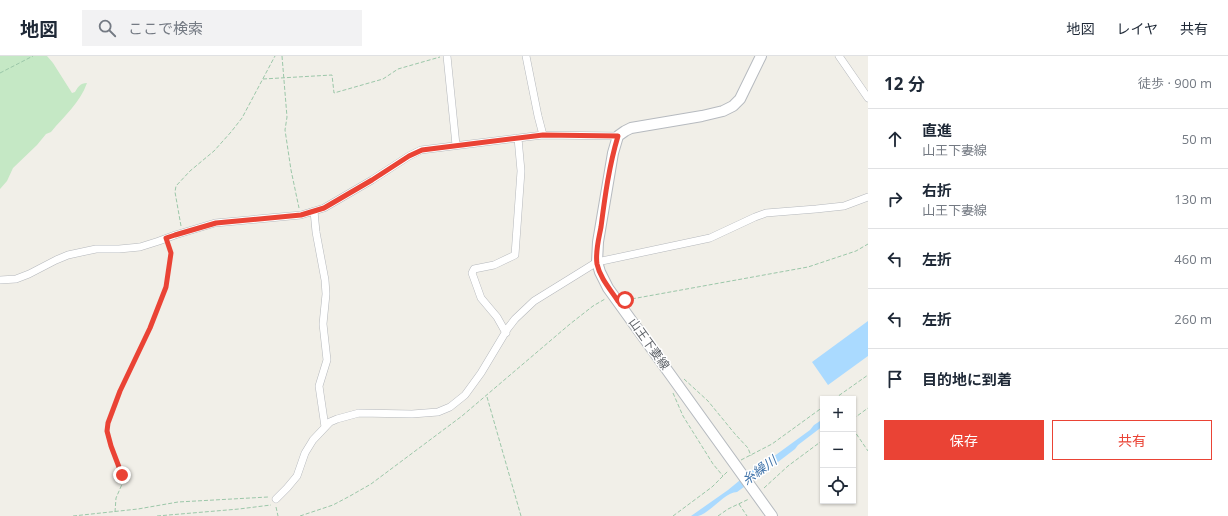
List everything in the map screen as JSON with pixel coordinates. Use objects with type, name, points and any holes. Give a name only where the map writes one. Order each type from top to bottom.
[{"type":"main road","points":[[618,136],[631,128],[702,116],[723,111],[734,106],[740,99],[761,56]]},
{"type":"main road","name":"山王下妻線","points":[[618,136],[613,153],[598,242],[597,262],[604,280],[616,299],[772,516]]},
{"type":"street","points":[[446,56],[456,145]]},
{"type":"street","points":[[526,56],[543,135]]},
{"type":"street","points":[[839,56],[868,98]]},
{"type":"street","points":[[0,280],[16,279],[68,255],[96,249],[140,247],[216,223],[301,215],[324,208],[409,156],[422,150],[543,135],[618,136]]},
{"type":"street","points":[[506,333],[497,317],[480,298],[472,273],[474,270],[494,266],[516,255],[521,171],[518,138]]},
{"type":"street","points":[[276,502],[297,476],[305,453],[313,440],[330,422],[337,418],[358,413],[412,414],[438,412],[450,407],[465,395],[481,373],[515,319],[534,301],[597,262],[710,238],[755,216],[766,213],[816,210],[844,206],[868,197]]},
{"type":"street","points":[[314,210],[326,294],[323,324],[328,360],[319,386],[325,427]]},
{"type":"path","points":[[0,73],[33,56]]},
{"type":"path","points":[[182,233],[175,192],[176,186],[190,171],[214,151],[242,118],[275,56]]},
{"type":"path","points":[[282,56],[287,117],[286,130],[291,170],[301,215]]},
{"type":"path","points":[[264,79],[332,75],[334,93],[383,79],[398,69],[446,56]]},
{"type":"path","points":[[115,512],[116,498],[123,482],[107,431],[108,423],[120,391],[150,328],[166,287],[171,253],[166,238]]},
{"type":"path","points":[[300,516],[337,503],[371,484],[462,416],[592,306],[605,299],[616,299],[808,267],[856,251],[868,244]]},
{"type":"path","points":[[838,396],[868,375]]},
{"type":"path","points":[[683,377],[708,401],[748,448],[751,456]]},
{"type":"path","points":[[670,389],[683,416],[713,464],[723,476]]},
{"type":"path","points":[[487,397],[521,516]]},
{"type":"path","points":[[856,417],[868,408]]},
{"type":"path","points":[[673,516],[702,495],[723,476],[751,456],[772,444],[820,409]]},
{"type":"path","points":[[855,432],[868,452]]},
{"type":"path","points":[[718,516],[755,493],[820,442]]},
{"type":"path","points":[[73,516],[197,501],[268,497],[276,502],[278,516]]},
{"type":"path","points":[[157,516],[239,509],[276,502]]},
{"type":"path","points":[[738,504],[746,516]]},
{"type":"green space","points":[[0,56],[47,56],[72,93],[75,92],[81,85],[87,83],[80,97],[71,109],[51,132],[46,134],[37,145],[13,168],[7,181],[0,189]]},
{"type":"water","points":[[868,321],[868,356],[828,385],[812,362]]},
{"type":"water","name":"糸繰川","points":[[820,421],[820,428],[778,462],[772,463],[763,470],[762,474],[737,492],[727,495],[702,514],[698,516],[691,516],[728,490],[756,467],[762,465],[810,430]]},
{"type":"route","points":[[122,475],[111,446],[107,431],[108,423],[120,391],[156,315],[166,287],[171,253],[166,238],[216,223],[301,215],[324,208],[409,156],[422,150],[543,135],[618,136],[613,153],[606,192],[598,242],[597,262],[608,288],[618,301],[625,300]]}]
